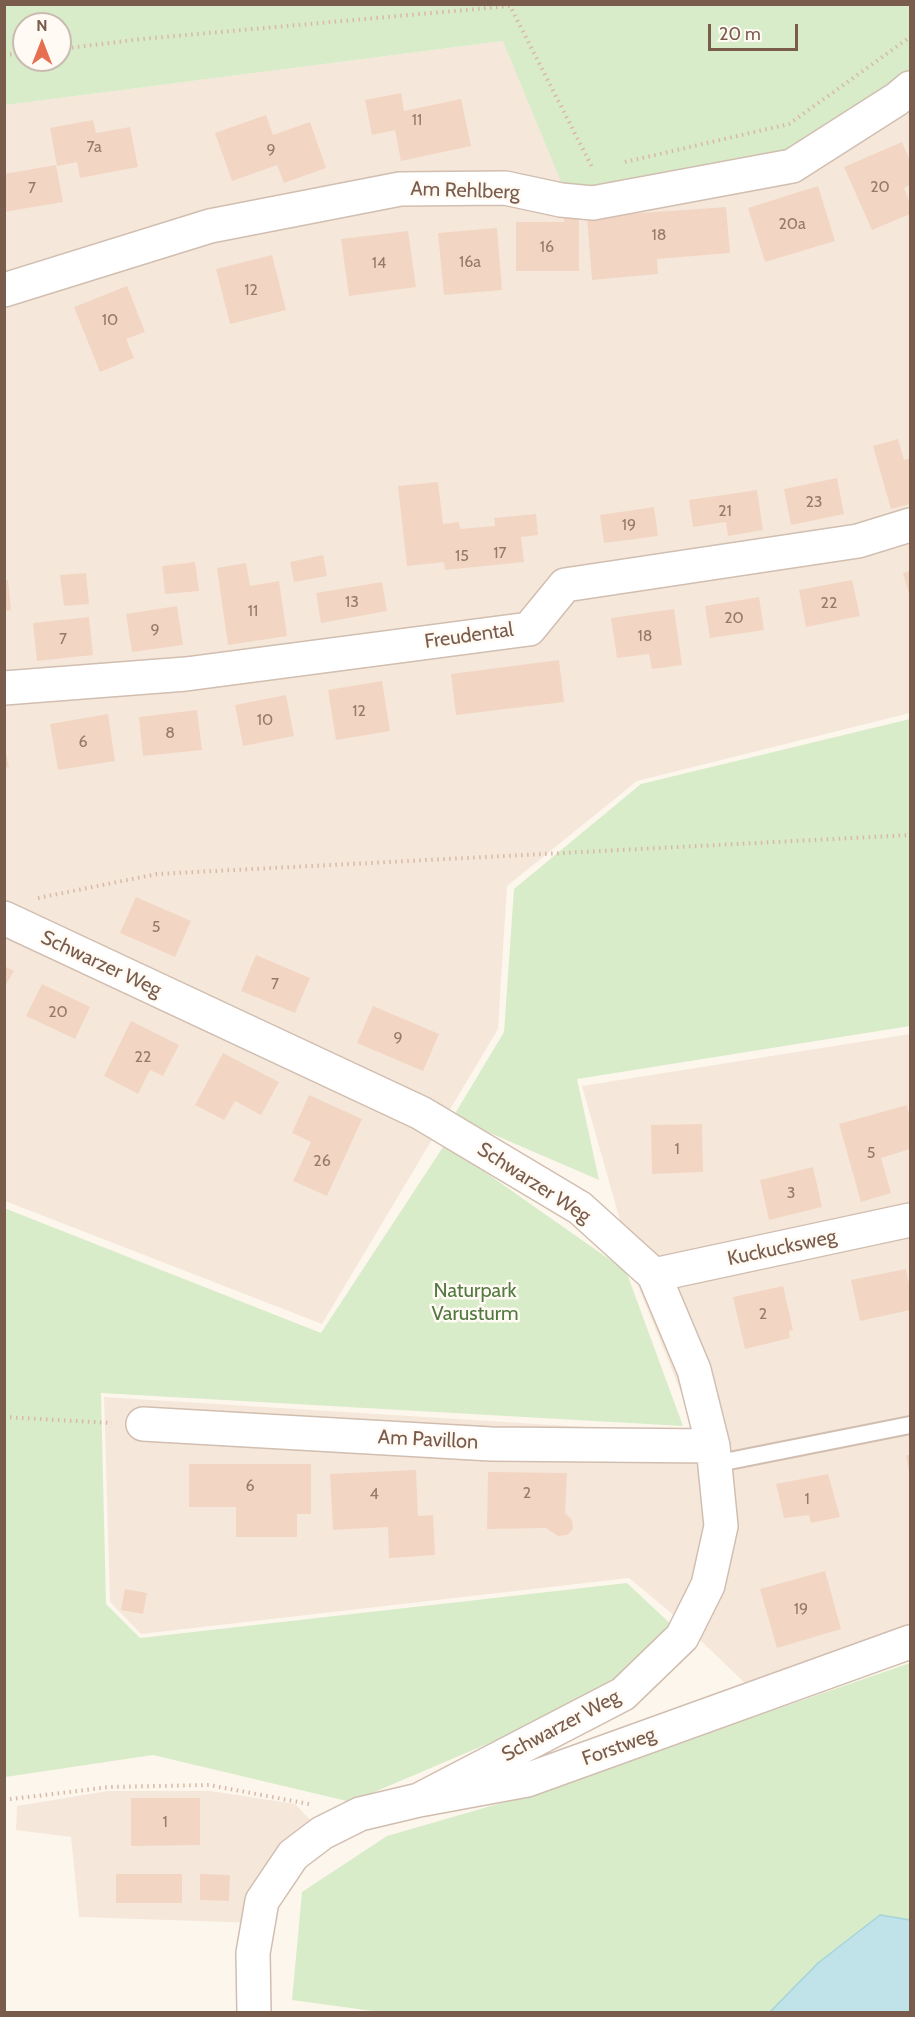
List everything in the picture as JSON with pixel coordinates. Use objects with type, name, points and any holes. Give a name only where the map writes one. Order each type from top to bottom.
[{"type":"street","name":"Am Rehlberg","points":[[4,290],[210,226],[400,189],[505,189],[561,200],[593,203],[792,166],[897,99],[910,88]]},
{"type":"street","name":"Freudental","points":[[4,688],[186,674],[529,628],[565,585],[858,541],[910,525]]},
{"type":"street","name":"Schwarzer Weg","points":[[16,909],[421,1113],[580,1208],[654,1275],[694,1370],[714,1455],[720,1526],[708,1585],[682,1637],[623,1694],[419,1800]]},
{"type":"street","name":"Kuckucksweg","points":[[654,1275],[910,1220]]},
{"type":"street","name":"Am Pavillon","points":[[143,1424],[714,1455]]},
{"type":"street","name":"Forstweg","points":[[254,2013],[253,1953],[262,1900],[318,1819],[360,1814],[419,1800],[527,1780],[910,1642]]},
{"type":"lane","points":[[714,1455],[910,1425]]},
{"type":"path","points":[[72,48],[142,39],[510,6],[594,169],[593,203]]},
{"type":"path","points":[[616,164],[789,124],[910,37]]},
{"type":"path","points":[[16,909],[157,874],[910,835]]},
{"type":"path","points":[[4,1417],[143,1424]]},
{"type":"path","points":[[4,1800],[109,1787],[209,1785],[318,1819]]},
{"type":"shaded area","points":[[503,41],[910,88],[910,713],[637,781],[507,886],[498,1029],[322,1324],[5,1201],[4,105]]},
{"type":"shaded area","points":[[910,1034],[910,1625],[746,1684],[676,1617],[629,1578],[141,1634],[110,1602],[104,1397],[698,1434],[640,1291],[582,1086]]},
{"type":"shaded area","points":[[108,1791],[211,1791],[295,1804],[316,1826],[258,1923],[79,1917],[71,1837],[16,1830],[17,1806]]},
{"type":"green space","points":[[4,5],[910,5],[910,88],[792,166],[567,196],[503,41],[5,105]]},
{"type":"green space","points":[[910,719],[910,1026],[577,1079],[599,1180],[453,1117],[504,1032],[514,889],[641,784]]},
{"type":"green space","name":"Naturpark Varusturm","points":[[445,1144],[626,1271],[683,1426],[101,1393],[106,1604],[140,1638],[627,1583],[675,1628],[616,1689],[351,1802],[153,1755],[5,1777],[4,1208],[321,1333]]},
{"type":"green space","points":[[910,1663],[910,1920],[880,1915],[818,1963],[770,2012],[380,2012],[292,2000],[302,1892],[387,1836],[529,1795]]},
{"type":"water","points":[[880,1915],[910,1920],[910,2012],[770,2012],[818,1963]]},
{"type":"building","points":[[401,93],[404,111],[461,99],[471,146],[401,161],[395,130],[372,135],[365,100]]},
{"type":"building","points":[[266,115],[273,135],[310,122],[326,168],[284,183],[277,165],[232,181],[215,133]]},
{"type":"building","points":[[93,120],[96,133],[130,127],[138,167],[80,178],[77,162],[57,166],[50,128]]},
{"type":"building","points":[[902,142],[910,161],[910,185],[904,188],[910,204],[910,214],[872,230],[844,167]]},
{"type":"building","points":[[56,165],[63,202],[4,212],[4,174]]},
{"type":"building","points":[[818,186],[835,241],[765,262],[748,208]]},
{"type":"building","points":[[564,207],[579,207],[579,271],[516,271],[516,222],[564,222]]},
{"type":"building","points":[[726,207],[730,253],[657,259],[658,274],[592,280],[587,217]]},
{"type":"building","points":[[497,228],[502,290],[444,295],[438,233]]},
{"type":"building","points":[[408,231],[416,287],[349,296],[341,239]]},
{"type":"building","points":[[272,255],[286,310],[230,324],[216,269]]},
{"type":"building","points":[[127,286],[145,332],[126,339],[134,358],[100,372],[74,307]]},
{"type":"building","points":[[898,439],[904,460],[910,458],[910,504],[891,509],[873,446]]},
{"type":"building","points":[[837,478],[844,514],[791,525],[784,489]]},
{"type":"building","points":[[438,482],[443,524],[459,522],[460,529],[495,526],[494,518],[536,514],[538,535],[521,537],[524,562],[445,570],[444,562],[407,566],[398,486]]},
{"type":"building","points":[[757,490],[763,530],[728,536],[726,522],[693,527],[689,500]]},
{"type":"building","points":[[654,507],[658,536],[604,543],[600,515]]},
{"type":"building","points":[[323,555],[327,576],[294,582],[290,562]]},
{"type":"building","points":[[195,562],[199,591],[165,594],[162,566]]},
{"type":"building","points":[[246,563],[250,586],[279,581],[287,636],[228,645],[217,568]]},
{"type":"building","points":[[910,571],[910,597],[903,573]]},
{"type":"building","points":[[86,573],[89,604],[64,606],[60,575]]},
{"type":"building","points":[[4,580],[8,580],[11,610],[4,611]]},
{"type":"building","points":[[852,580],[860,616],[806,627],[799,590]]},
{"type":"building","points":[[382,582],[387,611],[321,623],[316,593]]},
{"type":"building","points":[[759,597],[764,630],[710,638],[705,606]]},
{"type":"building","points":[[177,606],[183,645],[132,652],[126,614]]},
{"type":"building","points":[[674,609],[682,665],[652,669],[649,654],[617,658],[611,618]]},
{"type":"building","points":[[89,617],[93,655],[37,661],[33,623]]},
{"type":"building","points":[[559,660],[564,702],[456,715],[451,674]]},
{"type":"building","points":[[382,681],[390,731],[336,740],[328,690]]},
{"type":"building","points":[[286,695],[294,736],[243,746],[235,705]]},
{"type":"building","points":[[197,710],[202,750],[143,756],[139,717]]},
{"type":"building","points":[[108,714],[115,761],[58,770],[50,724]]},
{"type":"building","points":[[4,744],[9,767],[4,768]]},
{"type":"building","points":[[136,897],[191,921],[175,957],[120,933]]},
{"type":"building","points":[[256,955],[310,978],[295,1013],[241,991]]},
{"type":"building","points":[[4,966],[14,971],[4,988]]},
{"type":"building","points":[[42,984],[90,1007],[75,1039],[26,1016]]},
{"type":"building","points":[[373,1006],[439,1034],[423,1071],[357,1043]]},
{"type":"building","points":[[131,1021],[179,1045],[163,1076],[150,1070],[138,1094],[104,1076]]},
{"type":"building","points":[[223,1053],[279,1082],[261,1115],[235,1101],[224,1120],[195,1105]]},
{"type":"building","points":[[309,1095],[362,1119],[327,1196],[293,1181],[311,1142],[292,1133]]},
{"type":"building","points":[[907,1105],[910,1119],[910,1149],[881,1158],[891,1193],[861,1202],[839,1124]]},
{"type":"building","points":[[702,1124],[703,1172],[652,1174],[651,1125]]},
{"type":"building","points":[[813,1167],[822,1207],[769,1220],[760,1180]]},
{"type":"building","points":[[906,1269],[910,1289],[910,1310],[860,1321],[851,1280]]},
{"type":"building","points":[[783,1286],[793,1330],[789,1331],[790,1338],[745,1349],[733,1297]]},
{"type":"building","points":[[906,1455],[910,1455],[910,1471],[909,1471]]},
{"type":"building","points":[[189,1464],[311,1464],[311,1514],[297,1514],[297,1537],[236,1537],[236,1507],[189,1507]]},
{"type":"building","points":[[416,1470],[418,1516],[433,1515],[435,1555],[389,1558],[388,1527],[333,1530],[330,1474]]},
{"type":"building","points":[[488,1472],[567,1473],[565,1513],[572,1520],[573,1529],[567,1535],[558,1536],[546,1528],[487,1529]]},
{"type":"building","points":[[828,1474],[840,1517],[811,1523],[809,1515],[784,1518],[776,1484]]},
{"type":"building","points":[[825,1571],[841,1629],[777,1648],[760,1589]]},
{"type":"building","points":[[125,1589],[147,1593],[143,1614],[121,1610]]},
{"type":"building","points":[[131,1798],[200,1798],[200,1845],[131,1846]]},
{"type":"building","points":[[116,1874],[182,1874],[182,1903],[116,1903]]},
{"type":"building","points":[[200,1874],[230,1875],[229,1901],[200,1900]]}]
